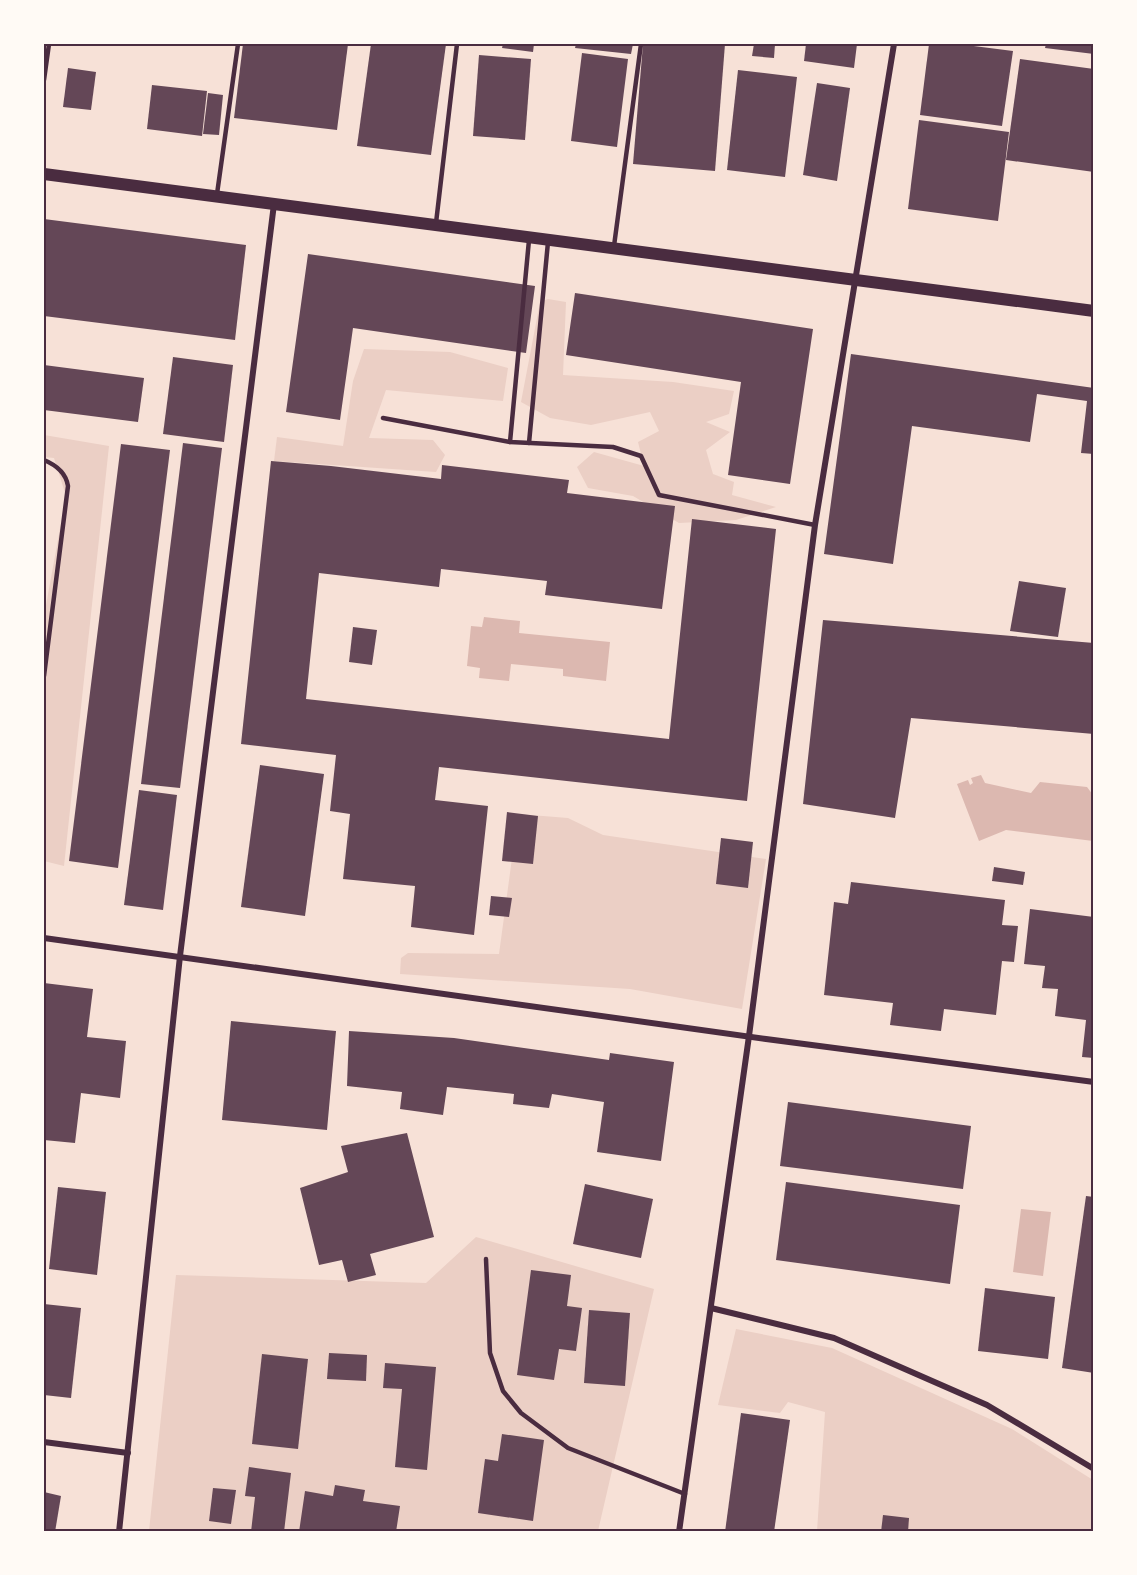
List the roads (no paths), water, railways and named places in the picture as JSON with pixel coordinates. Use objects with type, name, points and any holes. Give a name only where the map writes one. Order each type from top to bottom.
[{"type":"main road","points":[[44,174],[1094,311]]},
{"type":"street","points":[[679,1532],[749,1036],[815,525],[894,44]]},
{"type":"street","points":[[119,1532],[180,956],[274,204]]},
{"type":"street","points":[[44,938],[1094,1082]]},
{"type":"street","points":[[711,1308],[834,1338],[987,1405],[1094,1469]]},
{"type":"street","points":[[44,1442],[128,1453]]},
{"type":"lane","points":[[44,80],[49,44]]},
{"type":"lane","points":[[217,197],[238,44]]},
{"type":"lane","points":[[436,225],[457,44]]},
{"type":"lane","points":[[613,248],[641,44]]},
{"type":"lane","points":[[510,442],[530,237]]},
{"type":"lane","points":[[529,443],[548,240]]},
{"type":"lane","points":[[383,418],[510,442],[613,447],[641,456],[659,495],[815,525]]},
{"type":"lane","points":[[44,460],[58,468],[67,479],[68,486],[44,676]]},
{"type":"lane","points":[[486,1259],[490,1353],[503,1391],[521,1413],[568,1448],[685,1494]]}]
